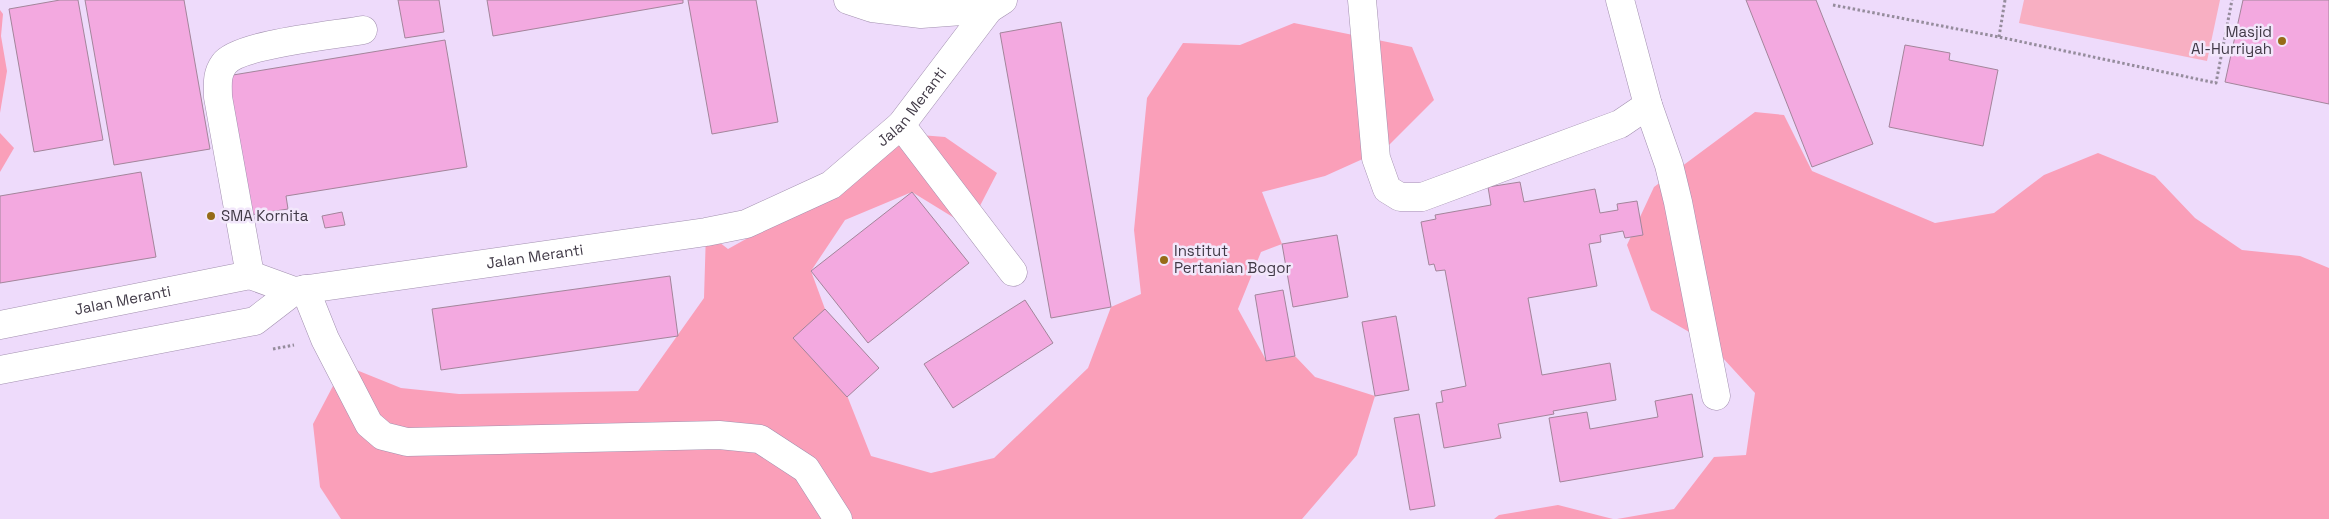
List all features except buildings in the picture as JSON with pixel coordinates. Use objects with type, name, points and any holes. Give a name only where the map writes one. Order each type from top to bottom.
[{"type":"lane","points":[[848,0],[872,8],[921,14],[996,4]]},
{"type":"lane","points":[[1362,0],[1376,158],[1388,189],[1400,197],[1422,197],[1584,138],[1620,124],[1648,105]]},
{"type":"lane","points":[[1620,0],[1648,105],[1669,165],[1676,193],[1716,396]]},
{"type":"lane","name":"Jalan Meranti","points":[[0,325],[250,276],[299,290],[706,232],[746,224],[831,185],[901,125],[996,4]]},
{"type":"lane","points":[[250,276],[218,97],[217,78],[220,71],[224,63],[237,53],[268,45],[363,30]]},
{"type":"lane","points":[[901,125],[1013,272]]},
{"type":"lane","points":[[0,370],[255,321],[299,290],[369,424],[383,436],[407,442],[719,435],[760,439],[806,469],[838,519]]},
{"type":"path","points":[[1999,37],[2006,0]]},
{"type":"path","points":[[1833,5],[1999,37],[2216,83],[2232,0]]},
{"type":"shaded area","name":"Institut Pertanian Bogor","points":[[0,0],[2329,0],[2329,519],[0,519]]},
{"type":"shaded area","points":[[2024,0],[2220,0],[2207,61],[2019,23]]},
{"type":"shaded area","points":[[0,10],[3,14],[1,36],[7,71],[0,113]]},
{"type":"shaded area","points":[[1294,23],[1412,47],[1434,100],[1385,149],[1325,176],[1262,192],[1282,244],[1261,252],[1238,309],[1266,360],[1295,356],[1315,377],[1375,396],[1357,455],[1302,519],[341,519],[320,487],[313,424],[344,365],[401,388],[459,394],[638,391],[704,298],[706,232],[728,249],[780,220],[883,132],[945,137],[997,173],[969,227],[912,192],[845,220],[811,271],[825,309],[827,345],[871,456],[931,473],[994,458],[1088,368],[1111,307],[1141,294],[1134,230],[1147,98],[1183,43],[1240,45]]},
{"type":"shaded area","points":[[1755,112],[1784,115],[1812,171],[1935,223],[1994,213],[2044,175],[2098,153],[2155,176],[2195,218],[2242,250],[2300,256],[2329,268],[2329,519],[1617,519],[1674,509],[1714,457],[1746,455],[1755,393],[1710,344],[1651,310],[1627,245],[1654,187]]},
{"type":"shaded area","points":[[0,133],[14,148],[0,172]]},
{"type":"shaded area","points":[[1558,505],[1613,519],[1494,519],[1499,515]]},
{"type":"place","name":"Masjid Al-Hurriyah","points":[[2282,41]]},
{"type":"place","name":"SMA Kornita","points":[[211,216]]},
{"type":"place","name":"Institut Pertanian Bogor","points":[[1164,260]]}]
